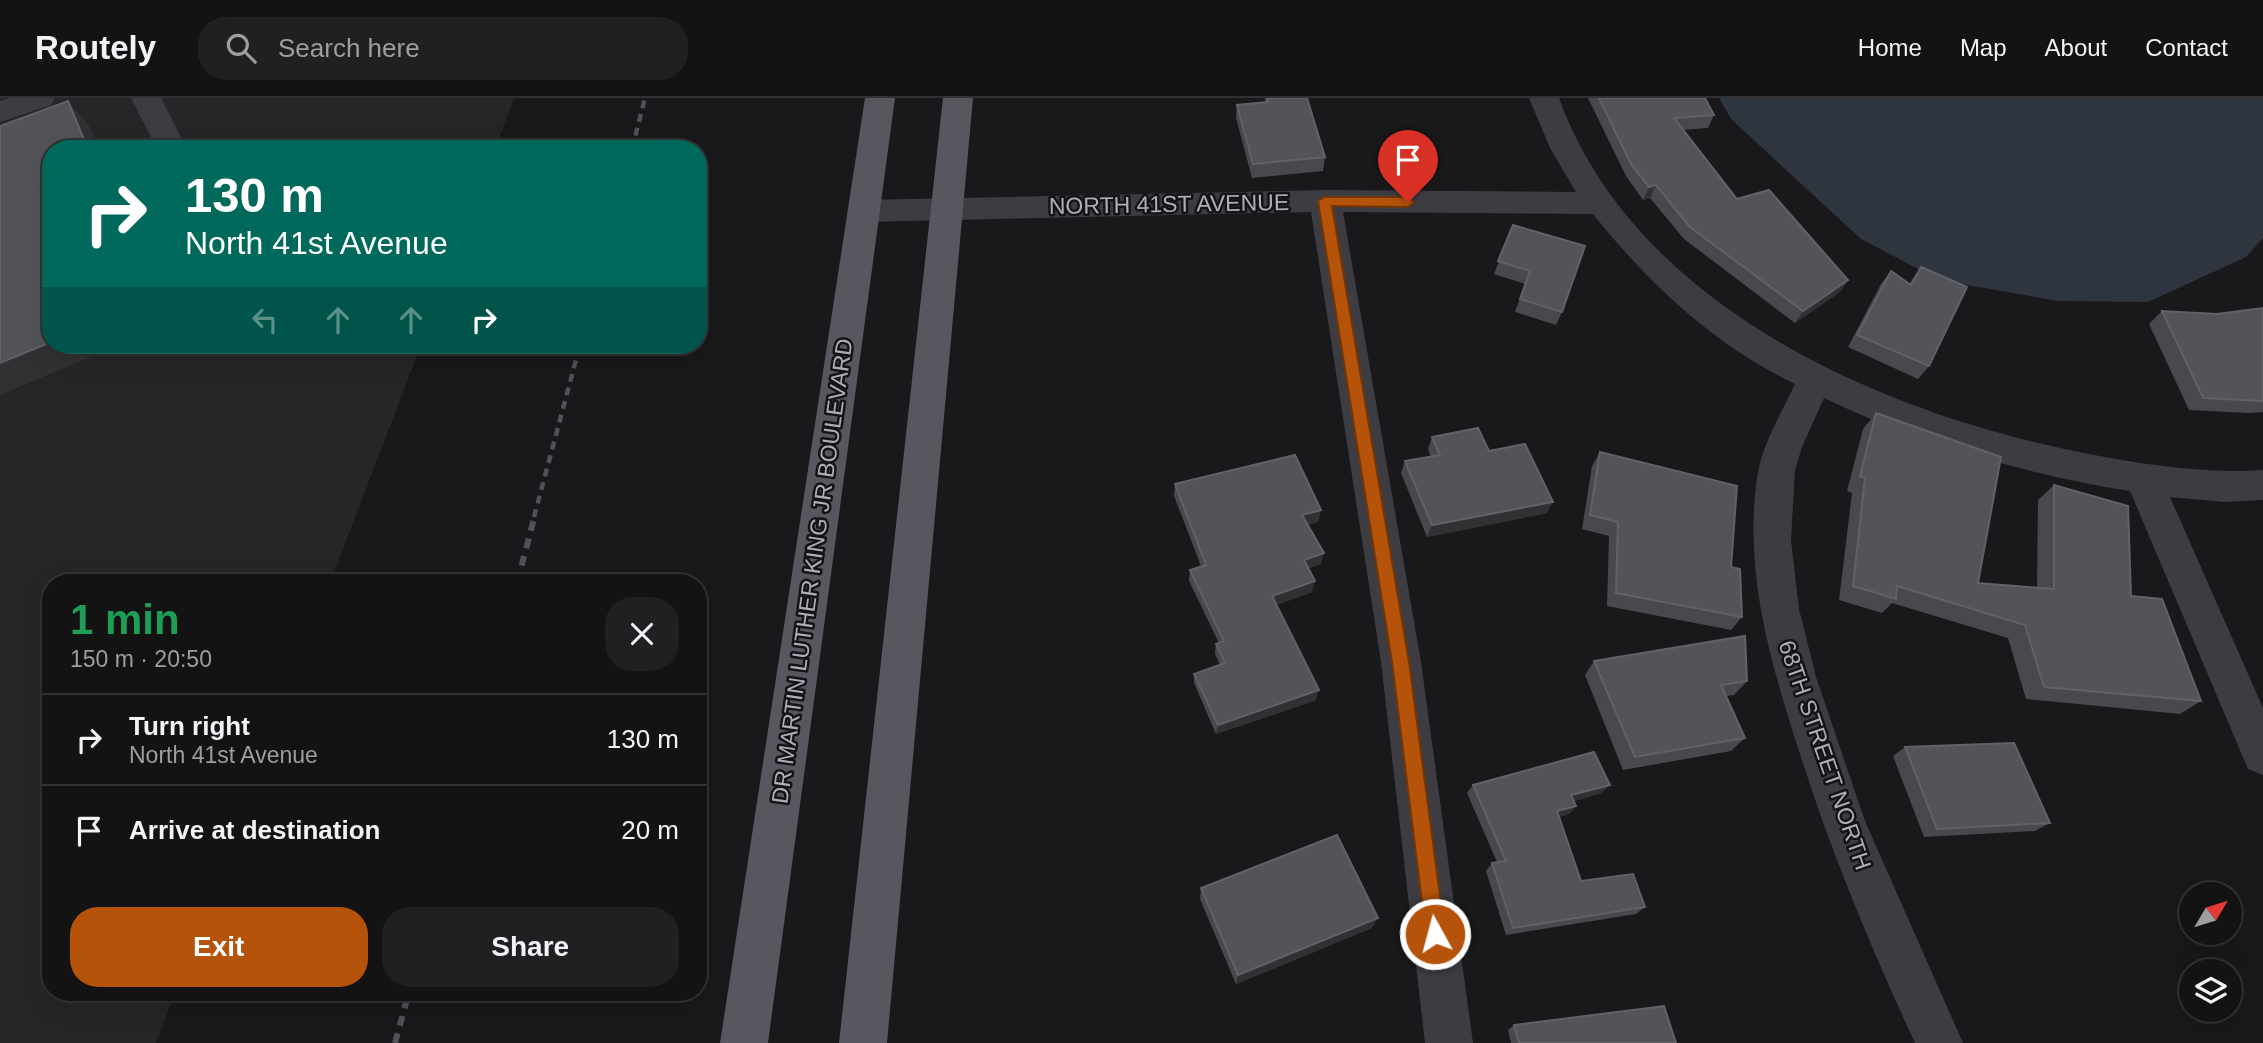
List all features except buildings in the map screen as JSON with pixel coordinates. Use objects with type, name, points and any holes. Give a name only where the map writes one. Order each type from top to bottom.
[{"type":"main road","name":"DR MARTIN LUTHER KING JR BOULEVARD","points":[[744,1043],[880,98]]},
{"type":"main road","points":[[863,1043],[950,208],[958,98]]},
{"type":"street","points":[[0,111],[40,98]]},
{"type":"street","points":[[146,98],[167,140]]},
{"type":"street","points":[[1544,98],[1555,133],[1601,203],[1632,241],[1708,312],[1765,350],[1816,377],[1905,416],[1998,448],[2061,464],[2143,478],[2189,484],[2263,485]]},
{"type":"street","points":[[1325,201],[1401,662],[1449,1043]]},
{"type":"street","name":"NORTH 41ST AVENUE","points":[[864,211],[1325,201],[1601,203]]},
{"type":"street","name":"68TH STREET NORTH","points":[[1816,377],[1778,465],[1772,537],[1778,604],[1788,656],[1834,796],[1899,960],[1939,1043]]},
{"type":"street","points":[[2143,478],[2263,755]]},
{"type":"shaded area","points":[[0,98],[514,98],[498,140],[42,140],[42,354],[418,354],[333,574],[42,574],[42,1001],[172,1001],[156,1043],[0,1043]]},
{"type":"shaded area","points":[[1719,98],[2263,98],[2263,238],[2246,257],[2148,302],[2058,301],[1939,280],[1861,239],[1731,119]]},
{"type":"railway","points":[[634,140],[645,98]]},
{"type":"railway","points":[[534,517],[578,354]]},
{"type":"railway","points":[[519,574],[535,515]]},
{"type":"railway","points":[[395,1043],[407,1001]]},
{"type":"route","points":[[1408,202],[1325,201],[1401,662],[1435,934]]}]
